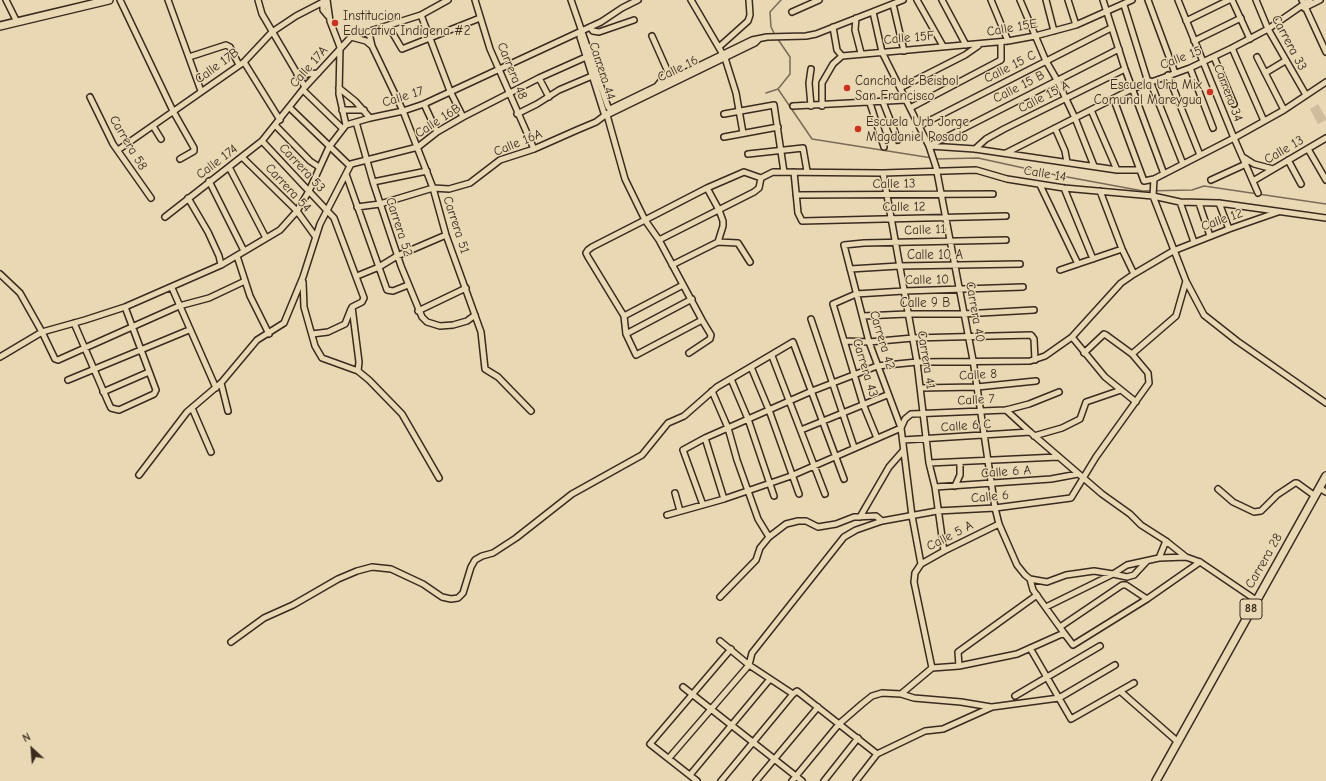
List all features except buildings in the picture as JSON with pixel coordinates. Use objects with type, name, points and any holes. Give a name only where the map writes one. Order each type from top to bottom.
[{"type":"highway","points":[[0,26],[109,0]]},
{"type":"highway","name":"Carrera 28","points":[[1178,742],[1326,476]]},
{"type":"highway","name":"88","points":[[1156,781],[1178,742]]},
{"type":"street","points":[[6,0],[17,22]]},
{"type":"street","points":[[120,0],[173,110],[194,148],[194,151],[180,159]]},
{"type":"street","points":[[168,0],[201,91]]},
{"type":"street","points":[[258,0],[262,14],[304,88],[344,127]]},
{"type":"street","points":[[0,357],[42,332],[125,307],[172,288],[221,265],[280,230],[297,211],[309,191],[329,147],[344,127],[338,69],[340,47],[324,10],[325,0]]},
{"type":"street","name":"Calle 17B","points":[[118,150],[173,110],[244,62],[272,32],[296,16],[325,0]]},
{"type":"street","name":"Calle 17A","points":[[280,120],[304,88],[340,47],[351,37],[389,27],[421,15],[448,0]]},
{"type":"street","name":"Carrera 48","points":[[475,0],[490,49],[501,70],[518,114],[534,149]]},
{"type":"street","name":"Carrera 44","points":[[571,0],[581,32],[610,109]]},
{"type":"street","name":"Calle 17","points":[[344,127],[356,122],[403,111],[424,104],[581,32],[638,0]]},
{"type":"street","points":[[691,0],[724,56],[736,94],[743,133]]},
{"type":"street","points":[[719,47],[748,21],[750,15],[749,0]]},
{"type":"street","points":[[792,12],[819,0]]},
{"type":"street","name":"Calle 16","points":[[606,115],[724,56],[755,43],[758,40],[767,37],[806,36],[816,34],[903,0]]},
{"type":"street","points":[[917,0],[943,46]]},
{"type":"street","points":[[942,0],[966,45]]},
{"type":"street","points":[[991,0],[1008,41]]},
{"type":"street","points":[[1020,0],[1046,61],[1075,118],[1094,166]]},
{"type":"street","points":[[1046,0],[1054,31]]},
{"type":"street","points":[[1068,0],[1076,24]]},
{"type":"street","points":[[1103,0],[1132,89],[1164,174]]},
{"type":"street","name":"Calle 15E","points":[[900,88],[965,55],[978,45],[1008,41],[1054,31],[1107,12],[1132,0]]},
{"type":"street","points":[[1148,0],[1175,73]]},
{"type":"street","name":"Carrera 34","points":[[1179,0],[1194,41],[1258,193]]},
{"type":"street","points":[[1186,21],[1230,0],[1241,18],[1250,39]]},
{"type":"street","name":"Carrera 33","points":[[1256,0],[1268,29],[1285,61],[1306,95]]},
{"type":"street","name":"Calle 15","points":[[1006,153],[1114,100],[1132,89],[1190,68],[1250,39],[1268,29],[1310,0]]},
{"type":"street","name":"Calle 15","points":[[1304,4],[1320,0]]},
{"type":"street","points":[[893,4],[904,51]]},
{"type":"street","points":[[1304,4],[1326,52]]},
{"type":"street","points":[[1124,5],[1149,82],[1183,164]]},
{"type":"street","name":"Carrera 40","points":[[873,12],[882,52],[929,146],[937,169],[951,240],[967,336],[973,360],[979,410],[999,524],[1017,565],[1024,575],[1030,579],[1033,590],[1064,633]]},
{"type":"street","points":[[421,15],[450,91],[463,117]]},
{"type":"street","points":[[389,27],[402,49],[480,18]]},
{"type":"street","points":[[856,18],[855,30],[861,53]]},
{"type":"street","points":[[1194,41],[1241,18]]},
{"type":"street","points":[[590,27],[593,31],[599,32],[634,20]]},
{"type":"street","points":[[822,106],[822,83],[833,64],[842,56],[837,50],[833,27]]},
{"type":"street","name":"Calle 15 C","points":[[919,126],[1111,28]]},
{"type":"street","name":"Carrera 44","points":[[581,32],[580,37],[604,113],[606,115],[624,179],[645,220],[692,299],[711,335],[710,339],[689,353]]},
{"type":"street","name":"Carrera 51","points":[[369,33],[372,46],[403,111],[433,188],[446,235],[466,288],[482,337],[485,369],[498,377],[531,411]]},
{"type":"street","points":[[652,36],[668,72],[657,89]]},
{"type":"street","points":[[351,37],[366,41],[372,46]]},
{"type":"street","points":[[910,108],[1001,60],[1001,42]]},
{"type":"street","points":[[189,57],[226,45],[230,47],[239,65]]},
{"type":"street","name":"Calle 15F","points":[[842,56],[943,46],[978,45]]},
{"type":"street","points":[[1232,48],[1264,121]]},
{"type":"street","name":"Calle 15 B","points":[[929,146],[1119,49]]},
{"type":"street","name":"Calle 16B","points":[[351,165],[418,147],[436,132],[463,117],[539,78],[586,57]]},
{"type":"street","points":[[1214,57],[1234,104]]},
{"type":"street","points":[[1257,57],[1284,110]]},
{"type":"street","points":[[1265,73],[1285,61]]},
{"type":"street","points":[[244,62],[280,120]]},
{"type":"street","points":[[327,63],[338,69]]},
{"type":"street","points":[[1190,68],[1213,128]]},
{"type":"street","points":[[811,69],[809,83],[811,106]]},
{"type":"street","name":"Calle 15 A","points":[[975,149],[986,139],[1125,69]]},
{"type":"street","points":[[297,75],[318,73]]},
{"type":"street","points":[[1168,75],[1200,155]]},
{"type":"street","points":[[518,114],[567,85],[592,76]]},
{"type":"street","points":[[539,78],[549,97]]},
{"type":"street","points":[[1114,100],[1144,181],[1154,179],[1234,138],[1284,110],[1326,82]]},
{"type":"street","points":[[339,88],[364,110],[370,118]]},
{"type":"street","name":"Calle 16","points":[[610,109],[657,89]]},
{"type":"street","name":"Carrera 58","points":[[90,98],[118,150],[151,198]]},
{"type":"street","points":[[793,106],[822,106],[906,100]]},
{"type":"street","points":[[883,102],[898,140]]},
{"type":"street","points":[[870,103],[884,147]]},
{"type":"street","points":[[424,104],[436,132]]},
{"type":"street","points":[[724,114],[774,104],[784,172]]},
{"type":"street","points":[[139,475],[187,412],[221,383],[257,340],[269,334],[284,323],[303,277],[315,236],[351,165],[329,147],[290,108]]},
{"type":"street","name":"Calle 16A","points":[[433,188],[449,189],[470,183],[500,160],[534,149],[596,122],[606,115],[610,109]]},
{"type":"street","points":[[342,110],[364,110]]},
{"type":"street","points":[[1091,110],[1116,170]]},
{"type":"street","name":"Calle 174","points":[[165,217],[209,181],[242,157],[262,140],[280,120]]},
{"type":"street","name":"Carrera 52","points":[[356,122],[380,204],[418,311],[427,322],[440,326],[453,325],[467,320],[475,315]]},
{"type":"street","points":[[275,125],[310,161],[319,167]]},
{"type":"street","points":[[153,126],[161,139]]},
{"type":"street","points":[[724,137],[778,127]]},
{"type":"street","points":[[1055,128],[1065,151],[1067,162]]},
{"type":"street","name":"Calle 13","points":[[1253,181],[1326,138]]},
{"type":"street","name":"Carrera 53","points":[[262,140],[334,218],[364,298],[362,302],[352,307]]},
{"type":"street","points":[[929,146],[975,149],[1116,170],[1139,170]]},
{"type":"street","points":[[748,154],[803,148],[807,171]]},
{"type":"street","points":[[1308,148],[1326,180]]},
{"type":"street","points":[[1242,156],[1254,164],[1273,169]]},
{"type":"street","name":"Carrera 54","points":[[242,157],[297,211],[315,236]]},
{"type":"street","points":[[1288,160],[1301,184]]},
{"type":"street","points":[[1211,180],[1246,164]]},
{"type":"street","points":[[229,167],[266,238]]},
{"type":"street","name":"Calle 14","points":[[761,178],[773,172],[884,172],[937,169],[976,170],[1007,179],[1064,188],[1153,195],[1180,202],[1219,203],[1326,218]]},
{"type":"street","points":[[373,182],[427,171]]},
{"type":"street","points":[[658,240],[754,192],[759,188],[761,178],[754,177],[746,171],[707,188],[592,247],[586,253],[624,316],[626,334],[636,355],[702,320]]},
{"type":"street","points":[[794,172],[796,195]]},
{"type":"street","name":"Carrera 41","points":[[884,172],[907,314],[913,338],[929,462],[935,488],[944,551]]},
{"type":"street","points":[[346,174],[387,290],[393,291],[408,285]]},
{"type":"street","points":[[1154,179],[1153,195],[1173,251],[1186,281],[1204,315],[1237,341],[1326,403]]},
{"type":"street","points":[[209,181],[244,251]]},
{"type":"street","points":[[1040,184],[1078,264]]},
{"type":"street","points":[[358,207],[380,204],[433,188]]},
{"type":"street","points":[[707,188],[719,210],[723,226],[718,242]]},
{"type":"street","points":[[1064,188],[1092,259]]},
{"type":"street","points":[[1100,192],[1122,249],[1134,274]]},
{"type":"street","name":"Calle 13","points":[[796,195],[993,194]]},
{"type":"street","name":"Calle 12","points":[[796,195],[798,213],[802,221],[1006,216]]},
{"type":"street","points":[[188,198],[208,232],[219,256],[221,265]]},
{"type":"street","points":[[1180,202],[1194,242]]},
{"type":"street","points":[[1199,203],[1210,236]]},
{"type":"street","points":[[1219,203],[1229,229]]},
{"type":"street","name":"Calle 12","points":[[1032,360],[1045,356],[1072,337],[1121,283],[1134,274],[1173,251],[1278,212]]},
{"type":"street","points":[[357,276],[446,235]]},
{"type":"street","name":"Calle 11","points":[[844,245],[951,240],[1006,240]]},
{"type":"street","points":[[672,265],[718,242],[738,243],[750,262]]},
{"type":"street","name":"Carrera 42","points":[[844,245],[869,342],[901,428],[903,440]]},
{"type":"street","points":[[1060,270],[1122,249]]},
{"type":"street","points":[[237,256],[244,281],[269,334]]},
{"type":"street","name":"Calle 10 A","points":[[850,269],[899,266],[1020,264]]},
{"type":"street","points":[[0,274],[20,293],[55,359],[58,360],[179,306],[209,298],[244,281]]},
{"type":"street","points":[[303,277],[304,307],[315,346],[322,358],[358,371],[402,414],[439,478]]},
{"type":"street","points":[[1132,354],[1176,316],[1186,281]]},
{"type":"street","points":[[624,316],[683,285]]},
{"type":"street","name":"Calle 10","points":[[833,304],[856,294],[1023,287]]},
{"type":"street","points":[[172,288],[216,388]]},
{"type":"street","points":[[418,311],[466,288]]},
{"type":"street","points":[[626,334],[692,299]]},
{"type":"street","name":"Carrera 43","points":[[833,304],[854,374],[877,438]]},
{"type":"street","points":[[74,323],[111,408],[119,410],[156,392],[125,307]]},
{"type":"street","points":[[312,334],[328,332],[345,324],[352,307]]},
{"type":"street","points":[[352,307],[360,362],[358,371]]},
{"type":"street","name":"Calle 9 B","points":[[863,316],[963,314],[1034,310]]},
{"type":"street","points":[[810,319],[833,382],[841,413],[854,447]]},
{"type":"street","points":[[68,380],[190,330]]},
{"type":"street","points":[[1084,353],[1104,334],[1132,354],[1148,373],[1150,378],[1149,383],[1096,457],[1084,478]]},
{"type":"street","points":[[703,505],[684,450],[705,438],[833,382],[877,366],[916,362],[1032,360],[1034,339],[1031,335],[913,338],[869,342],[845,341]]},
{"type":"street","points":[[1072,337],[1105,377],[1136,402]]},
{"type":"street","points":[[231,642],[264,618],[293,605],[338,579],[357,571],[372,567],[391,568],[423,584],[442,597],[451,599],[458,598],[463,593],[471,567],[475,560],[493,553],[516,538],[572,494],[642,455],[662,428],[668,423],[684,416],[712,391],[793,342],[844,479]]},
{"type":"street","points":[[772,356],[825,494]]},
{"type":"street","points":[[751,367],[769,410],[799,494]]},
{"type":"street","points":[[103,392],[149,372]]},
{"type":"street","points":[[731,379],[748,419],[774,496]]},
{"type":"street","name":"Calle 8","points":[[920,388],[977,387],[1036,381]]},
{"type":"street","points":[[221,383],[228,411]]},
{"type":"street","name":"Calle 6 C","points":[[903,440],[1032,434],[1062,428],[1080,419],[1086,402],[1121,390]]},
{"type":"street","points":[[712,391],[728,428],[758,519],[769,537]]},
{"type":"street","name":"Calle 7","points":[[901,428],[904,419],[909,414],[1006,410],[1029,404],[1059,392]]},
{"type":"street","points":[[801,430],[822,420],[888,395]]},
{"type":"street","points":[[192,408],[211,452]]},
{"type":"street","points":[[1006,410],[1058,457],[1130,514],[1141,525],[1166,541],[1186,557],[1200,562],[1256,600]]},
{"type":"street","points":[[667,515],[748,492],[792,476],[854,447],[901,428]]},
{"type":"street","points":[[705,438],[724,499]]},
{"type":"street","points":[[903,440],[903,451],[912,516],[921,564]]},
{"type":"street","points":[[860,516],[889,467],[903,451]]},
{"type":"street","points":[[929,462],[960,462],[1058,457]]},
{"type":"street","points":[[955,486],[960,475],[960,462]]},
{"type":"street","name":"Calle 6 A","points":[[935,488],[1051,479],[1078,474]]},
{"type":"street","name":"Calle 6","points":[[669,758],[749,665],[752,653],[844,537],[856,530],[882,521],[938,512],[995,508],[1071,498],[1084,478]]},
{"type":"street","points":[[1218,488],[1234,502],[1254,512],[1261,511],[1277,495],[1294,483],[1297,483],[1315,496]]},
{"type":"street","points":[[1319,488],[1326,492]]},
{"type":"street","points":[[675,493],[680,511]]},
{"type":"street","points":[[720,597],[756,560],[760,548],[769,537],[786,524],[806,521],[818,527],[836,524],[860,516],[876,516],[882,521]]},
{"type":"street","name":"Calle 5 A","points":[[932,668],[914,582],[915,573],[921,564],[999,524]]},
{"type":"street","points":[[1159,558],[1166,541]]},
{"type":"street","points":[[1046,607],[1113,574],[1127,565],[1159,558],[1186,557]]},
{"type":"street","points":[[1030,579],[1047,582],[1066,575],[1094,572],[1127,577],[1134,575],[1147,561]]},
{"type":"street","points":[[901,694],[932,668],[960,666],[1017,654],[1064,633],[1073,645],[1147,599],[1200,562]]},
{"type":"street","points":[[1060,627],[1122,585],[1126,585],[1147,599]]},
{"type":"street","points":[[960,666],[958,652],[1037,595]]},
{"type":"street","points":[[720,641],[749,665],[792,694]]},
{"type":"street","points":[[1015,696],[1100,646]]},
{"type":"street","points":[[1030,648],[1071,719],[1134,683]]},
{"type":"street","points":[[697,781],[650,744],[731,649]]},
{"type":"street","points":[[856,781],[877,754],[925,731],[943,728],[992,707],[1059,698],[1115,665]]},
{"type":"street","points":[[690,775],[770,679]]},
{"type":"street","points":[[683,687],[802,781]]},
{"type":"street","points":[[721,781],[792,694],[797,691],[877,754]]},
{"type":"street","points":[[1120,691],[1178,742]]},
{"type":"street","points":[[792,781],[839,724],[872,696],[882,693],[901,694],[914,698],[961,702],[992,707]]},
{"type":"street","points":[[756,781],[818,707]]},
{"type":"street","points":[[824,781],[858,738]]},
{"type":"shaded area","points":[[1318,104],[1326,120],[1318,124],[1310,109]]},
{"type":"waterway","points":[[775,35],[771,27],[770,12],[781,0]]},
{"type":"waterway","points":[[766,93],[778,89],[790,74],[790,57],[777,38]]},
{"type":"waterway","points":[[778,89],[812,139],[932,158]]},
{"type":"waterway","points":[[935,159],[978,158],[1051,174],[1143,191],[1192,190],[1204,186],[1326,204]]},
{"type":"place","name":"Institucion Educativa Indigena #2","points":[[335,23]]},
{"type":"place","name":"Cancha de Beisbol San Francisco","points":[[847,88]]},
{"type":"place","name":"Escuela Urb Mix Comunal Mareygua","points":[[1210,92]]},
{"type":"place","name":"Escuela Urb Jorge Magdaniel Rosado","points":[[858,129]]}]
